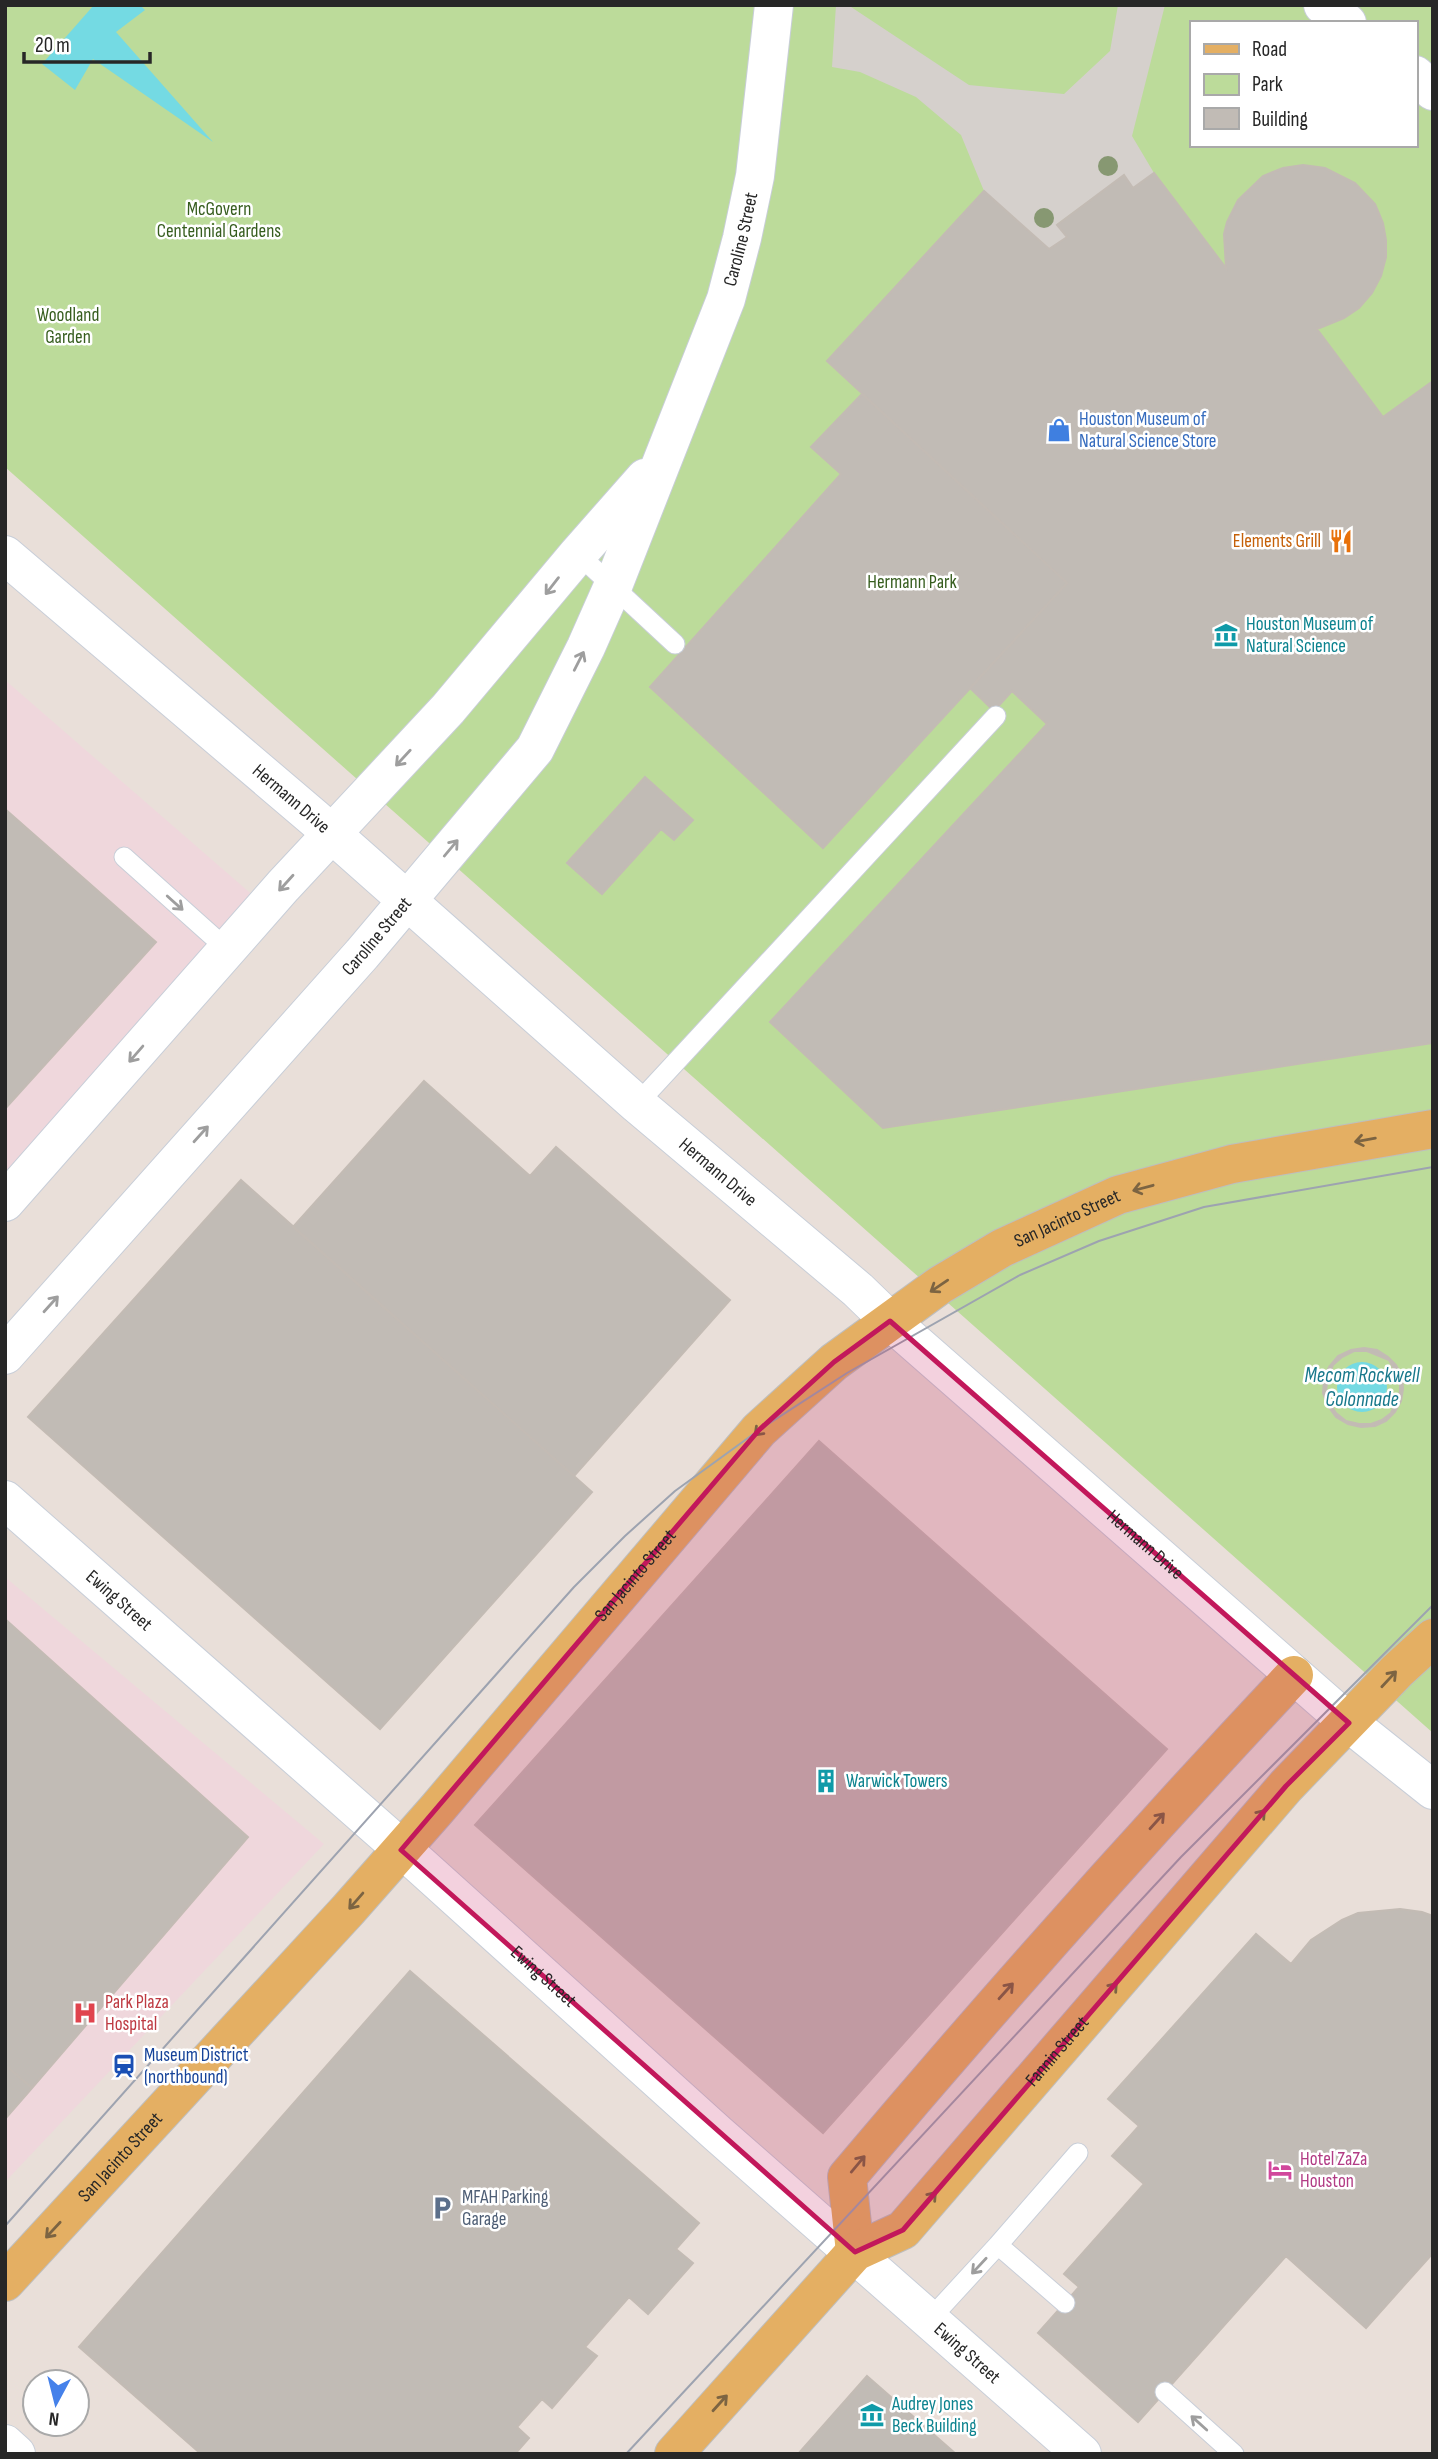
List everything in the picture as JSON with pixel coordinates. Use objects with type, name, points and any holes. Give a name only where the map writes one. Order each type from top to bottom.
[{"type":"main road","name":"San Jacinto Street","points":[[5,2282],[401,1850],[760,1430],[834,1362],[940,1285],[1002,1248],[1118,1195],[1232,1164],[1433,1129]]},
{"type":"main road","name":"Fannin Street","points":[[674,2454],[855,2252],[903,2230],[1286,1786],[1433,1637]]},
{"type":"main road","points":[[855,2252],[847,2177],[979,2021],[1180,1796],[1294,1675]]},
{"type":"street","name":"Caroline Street","points":[[5,1355],[407,900],[535,750],[613,586],[726,299],[755,176],[774,5]]},
{"type":"street","points":[[1323,5],[1344,21]]},
{"type":"street","points":[[1417,77],[1433,91]]},
{"type":"street","name":"Caroline Street","points":[[5,1202],[283,886],[448,709],[660,461]]},
{"type":"street","name":"Hermann Drive","points":[[5,555],[332,833],[637,1104],[858,1290],[1349,1723],[1433,1790]]},
{"type":"street","name":"Ewing Street","points":[[5,1500],[716,2133],[855,2252],[1082,2454]]},
{"type":"street","points":[[5,2444],[16,2454]]},
{"type":"lane","points":[[578,554],[675,644]]},
{"type":"lane","points":[[637,1104],[996,716]]},
{"type":"lane","points":[[124,857],[228,950]]},
{"type":"lane","points":[[930,2319],[1078,2152]]},
{"type":"lane","points":[[998,2245],[1065,2303]]},
{"type":"lane","points":[[1165,2392],[1234,2454]]},
{"type":"highlighted area","points":[[890,1321],[1349,1723],[1286,1786],[903,2230],[855,2252],[401,1850],[759,1430],[834,1362]]},
{"type":"shaded area","points":[[836,5],[848,5],[969,85],[1064,94],[1110,51],[1118,5],[1165,5],[1132,136],[1154,173],[1133,188],[1123,176],[1057,224],[1067,237],[1049,249],[984,191],[961,135],[916,97],[860,72],[832,67]]},
{"type":"shaded area","points":[[5,680],[256,898],[5,1173]]},
{"type":"shaded area","name":"Park Plaza Hospital","points":[[5,1577],[324,1844],[5,2182]]},
{"type":"green space","name":"Hermann Park","points":[[5,5],[1433,5],[1433,1733],[5,467]]},
{"type":"water","points":[[94,5],[140,5],[145,10],[116,32],[213,142],[93,59],[75,90],[42,64]]},
{"type":"water","name":"Mecom Rockwell Colonnade","points":[[1362,1362],[1380,1369],[1387,1387],[1380,1405],[1362,1412],[1344,1405],[1337,1387],[1344,1369]]},
{"type":"building","name":"Houston Museum of Natural Science","points":[[1303,165],[1325,168],[1355,183],[1375,204],[1386,240],[1386,257],[1381,276],[1372,293],[1359,308],[1344,318],[1317,329],[1383,417],[1433,381],[1433,1043],[883,1128],[770,1022],[1047,724],[1012,691],[994,711],[970,688],[1067,583],[827,361],[984,191],[1049,249],[1067,237],[1057,225],[1124,175],[1133,188],[1154,173],[1226,268],[1224,234],[1238,200],[1263,176],[1283,168]]},
{"type":"building","points":[[862,394],[1067,583],[823,848],[650,687],[841,474],[811,447]]},
{"type":"building","points":[[645,777],[693,820],[674,840],[661,829],[602,894],[567,863]]},
{"type":"building","points":[[5,809],[156,942],[5,1109]]},
{"type":"building","points":[[424,1081],[530,1176],[556,1147],[730,1300],[574,1476],[293,1227]]},
{"type":"building","points":[[241,1180],[592,1492],[380,1729],[28,1417]]},
{"type":"building","points":[[1351,1350],[1377,1350],[1396,1365],[1402,1376],[1401,1401],[1386,1421],[1375,1426],[1348,1424],[1336,1417],[1323,1393],[1324,1379],[1329,1367],[1338,1356]],"holes":[[[1354,1351],[1367,1351],[1389,1360],[1400,1380],[1400,1392],[1391,1413],[1371,1424],[1359,1424],[1346,1421],[1336,1413],[1326,1390],[1333,1365]]]},
{"type":"building","name":"Warwick Towers","points":[[819,1441],[1167,1749],[823,2133],[475,1825]]},
{"type":"building","name":"Park Plaza Hospital","points":[[5,1619],[248,1837],[32,2088],[5,2065]]},
{"type":"building","name":"Hotel ZaZa Houston","points":[[1400,1909],[1433,1916],[1433,2253],[1366,2328],[1286,2256],[1138,2422],[1038,2333],[1079,2287],[1064,2274],[1144,2184],[1112,2156],[1139,2126],[1108,2099],[1256,1934],[1291,1964],[1311,1940],[1342,1920],[1358,1913]]},
{"type":"building","name":"MFAH Parking Garage","points":[[410,1971],[699,2223],[676,2249],[693,2263],[648,2314],[629,2297],[585,2347],[597,2356],[552,2408],[542,2399],[517,2427],[529,2438],[515,2454],[201,2454],[79,2347]]},
{"type":"building","points":[[5,2065],[32,2088],[5,2119]]},
{"type":"building","name":"Audrey Jones Beck Building","points":[[867,2376],[956,2454],[798,2454]]},
{"type":"tram line","points":[[5,2226],[574,1587],[675,1491],[759,1430],[847,1373],[1020,1275],[1099,1241],[1204,1207],[1433,1167]]},
{"type":"tram line","points":[[626,2454],[1181,1857],[1433,1605]]},
{"type":"place","name":"Houston Museum of Natural Science Store","points":[[1059,430]]},
{"type":"place","name":"Elements Grill","points":[[1341,541]]},
{"type":"place","name":"Houston Museum of Natural Science","points":[[1226,635]]},
{"type":"place","name":"Warwick Towers","points":[[826,1781]]},
{"type":"place","name":"Park Plaza Hospital","points":[[85,2013]]},
{"type":"place","name":"Museum District (northbound)","points":[[124,2066]]},
{"type":"place","name":"Hotel ZaZa Houston","points":[[1280,2170]]},
{"type":"place","name":"MFAH Parking Garage","points":[[442,2208]]},
{"type":"place","name":"Audrey Jones Beck Building","points":[[872,2415]]},
{"type":"park label","name":"McGovern Centennial Gardens","points":[[219,220]]},
{"type":"park label","name":"Woodland Garden","points":[[68,326]]}]
